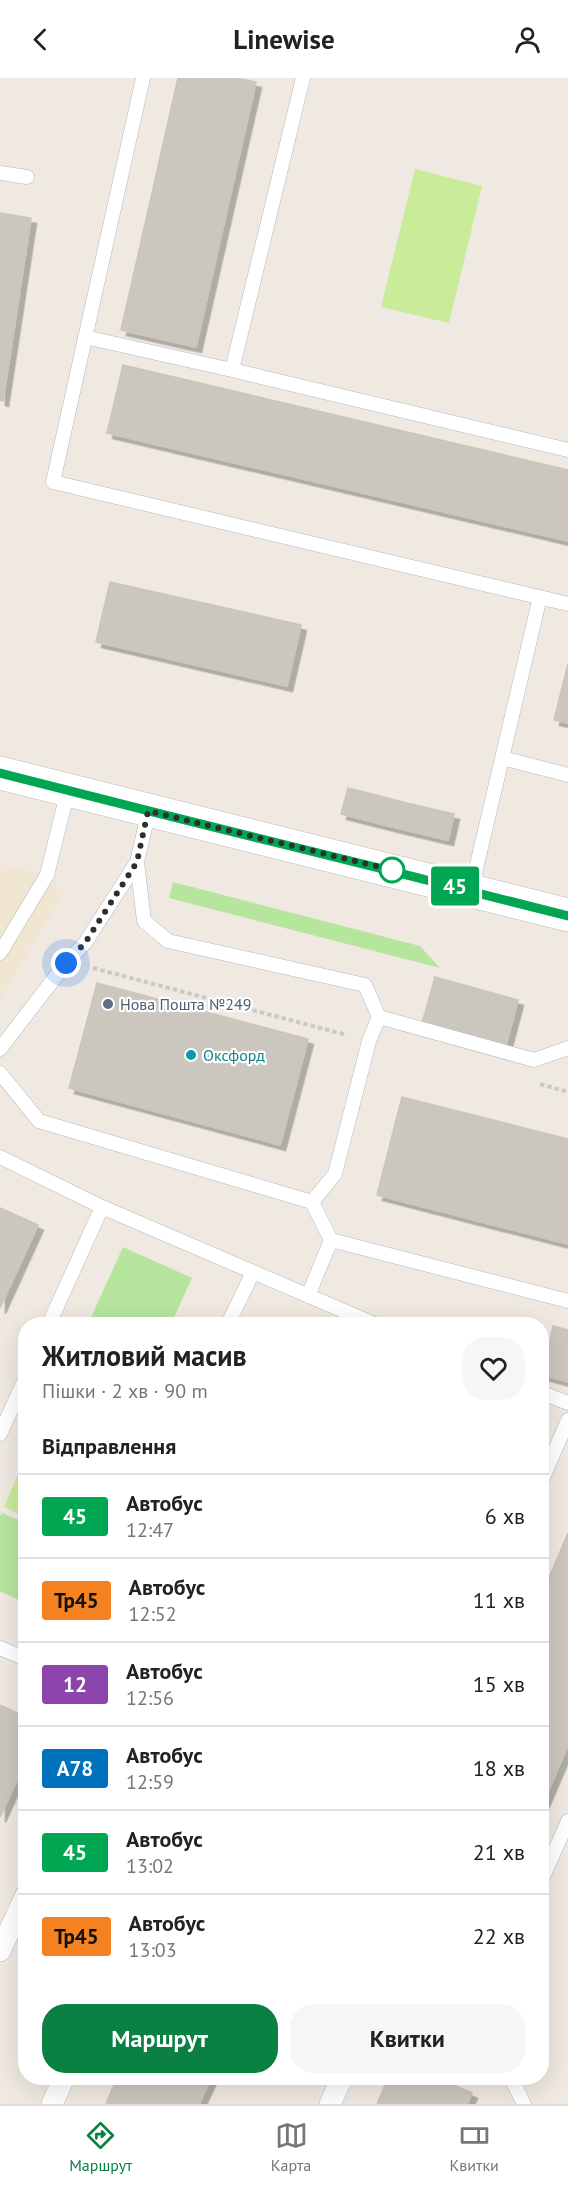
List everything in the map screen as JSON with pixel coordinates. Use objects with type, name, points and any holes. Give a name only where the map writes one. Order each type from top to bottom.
[{"type":"main road","points":[[0,773],[568,915]]},
{"type":"street","points":[[0,1951],[18,1912]]},
{"type":"street","points":[[52,2104],[61,2085]]},
{"type":"street","points":[[330,2104],[339,2085]]},
{"type":"lane","points":[[143,78],[53,482],[568,604]]},
{"type":"lane","points":[[232,370],[303,78]]},
{"type":"lane","points":[[0,173],[27,177]]},
{"type":"lane","points":[[85,337],[568,450]]},
{"type":"lane","points":[[471,890],[540,597]]},
{"type":"lane","points":[[502,758],[568,775]]},
{"type":"lane","points":[[0,953],[47,875],[68,790]]},
{"type":"lane","points":[[148,811],[137,862],[144,921],[168,941],[365,985],[379,1017],[369,1041],[335,1174],[312,1202]]},
{"type":"lane","points":[[0,1049],[66,963],[85,943],[137,862]]},
{"type":"lane","points":[[379,1017],[534,1060],[568,1048]]},
{"type":"lane","points":[[0,1073],[39,1121],[312,1202],[331,1240],[308,1296]]},
{"type":"lane","points":[[0,1157],[102,1206],[358,1317]]},
{"type":"lane","points":[[52,1317],[102,1206]]},
{"type":"lane","points":[[331,1240],[568,1301]]},
{"type":"lane","points":[[231,1317],[253,1272]]},
{"type":"lane","points":[[0,1434],[18,1395]]},
{"type":"lane","points":[[549,1395],[568,1403]]},
{"type":"lane","points":[[549,1464],[568,1420]]},
{"type":"lane","points":[[0,1648],[18,1656]]},
{"type":"lane","points":[[549,1863],[568,1821]]},
{"type":"lane","points":[[514,2085],[524,2104]]},
{"type":"path","points":[[82,964],[369,1041]]},
{"type":"path","points":[[536,1083],[568,1092]]},
{"type":"shaded area","points":[[0,864],[47,875],[64,893],[0,1000]]},
{"type":"green space","points":[[415,169],[482,186],[449,323],[381,307]]},
{"type":"green space","points":[[173,882],[420,946],[440,968],[169,898]]},
{"type":"green space","points":[[123,1247],[192,1278],[174,1317],[91,1317]]},
{"type":"green space","points":[[18,1474],[18,1514],[4,1507]]},
{"type":"green space","points":[[2,1513],[18,1520],[18,1600],[0,1591],[0,1516]]},
{"type":"building","points":[[178,78],[236,78],[256,82],[196,347],[121,330]]},
{"type":"building","points":[[0,213],[31,218],[3,401],[0,400]]},
{"type":"building","points":[[123,365],[568,470],[568,541],[107,433]]},
{"type":"building","points":[[110,582],[301,625],[287,686],[96,642]]},
{"type":"building","points":[[568,664],[568,723],[554,720]]},
{"type":"building","points":[[348,788],[411,804],[405,830],[341,814]]},
{"type":"building","points":[[411,804],[454,814],[448,840],[405,830]]},
{"type":"building","points":[[435,977],[518,1000],[506,1045],[422,1023]]},
{"type":"building","name":"Оксфорд","points":[[97,983],[308,1039],[280,1145],[69,1088]]},
{"type":"building","points":[[402,1097],[568,1139],[568,1244],[377,1195]]},
{"type":"building","points":[[0,1208],[38,1225],[0,1308]]},
{"type":"building","points":[[553,1326],[568,1330],[568,1382],[549,1377],[549,1344]]},
{"type":"building","points":[[568,1533],[568,1745],[549,1790],[549,1578]]},
{"type":"building","points":[[0,1705],[18,1713],[18,1778],[0,1817]]},
{"type":"building","points":[[114,2085],[208,2085],[199,2104],[106,2104]]},
{"type":"building","points":[[385,2085],[454,2085],[472,2093],[467,2104],[377,2104]]},
{"type":"bus line","name":"45","points":[[0,773],[568,916]]},
{"type":"place","name":"Нова Пошта №249","points":[[108,1004]]},
{"type":"place","name":"Оксфорд","points":[[191,1055]]},
{"type":"route","points":[[66,963],[85,943],[137,862],[148,811],[392,870]]}]
